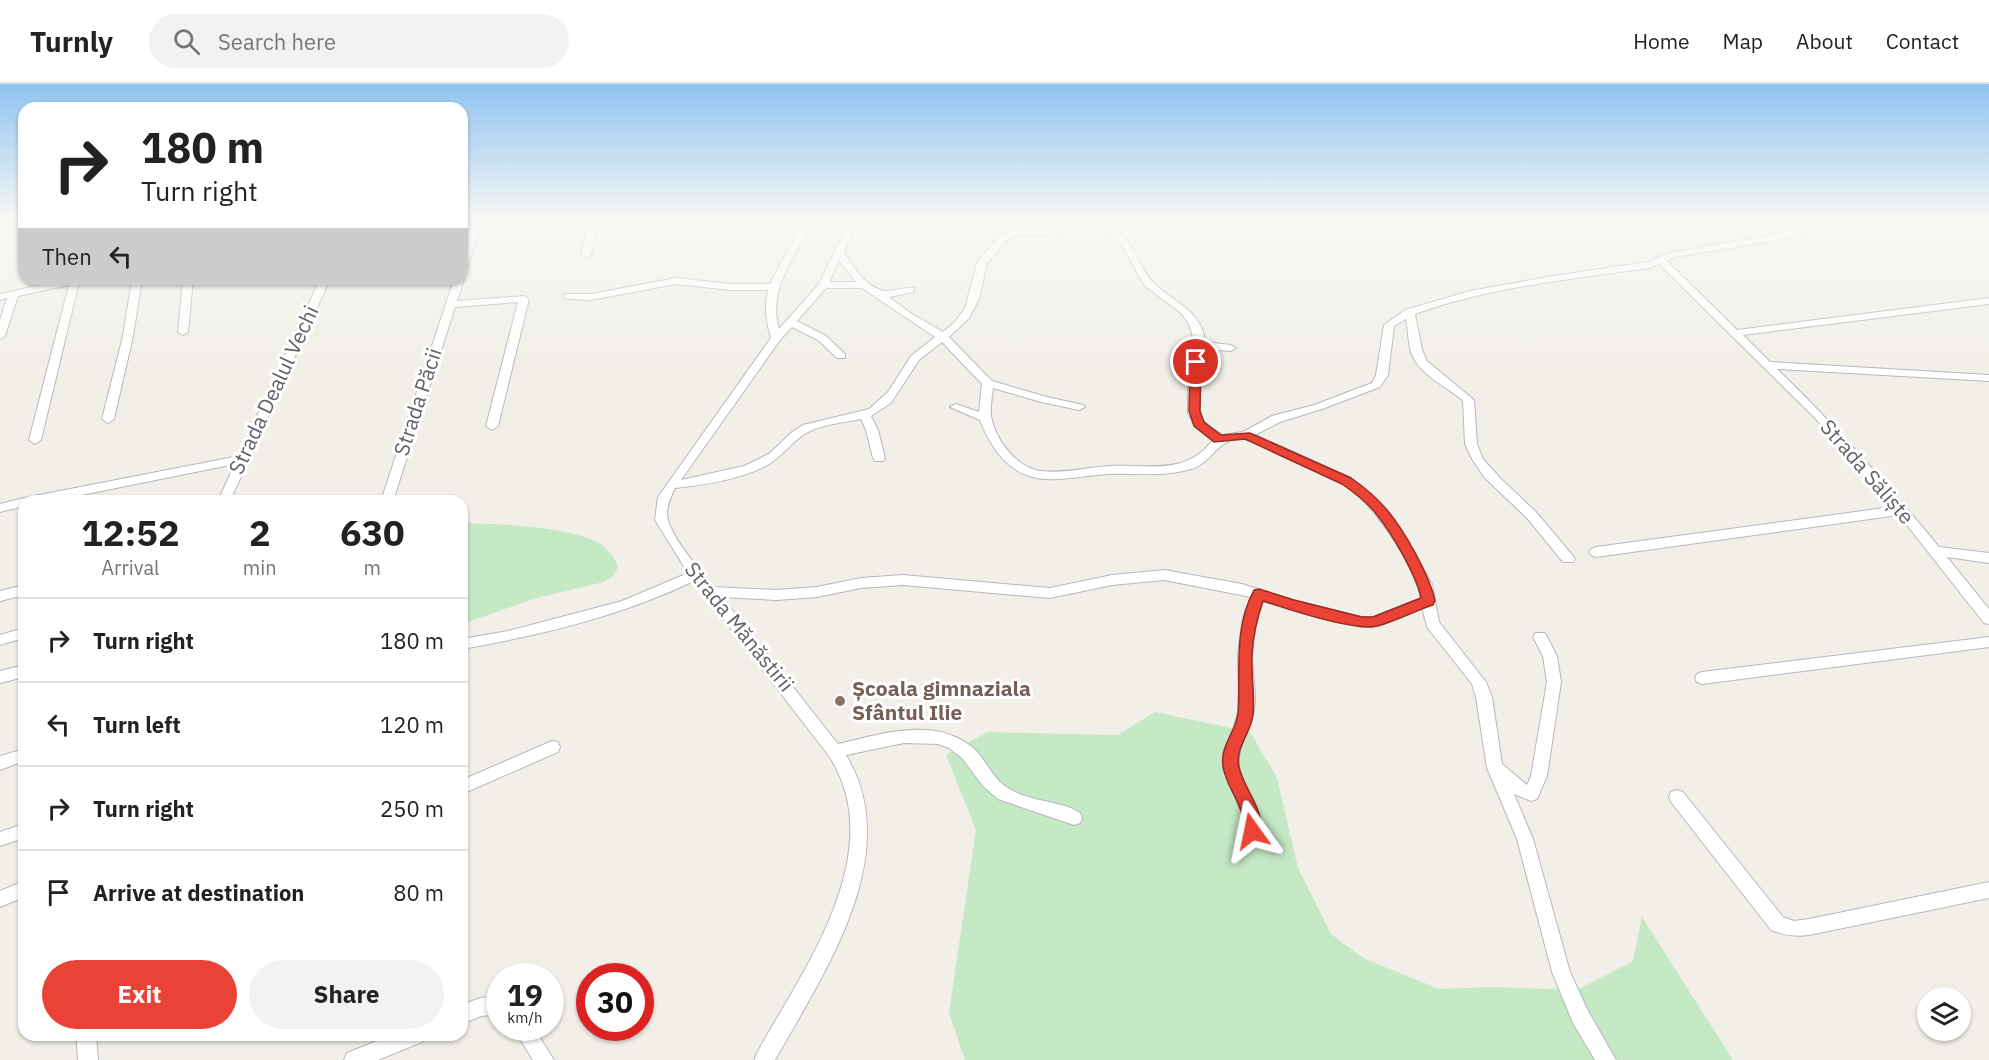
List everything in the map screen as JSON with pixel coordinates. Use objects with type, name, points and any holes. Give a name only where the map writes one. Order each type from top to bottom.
[{"type":"street","points":[[776,338],[770,298],[772,287],[784,268]]},
{"type":"street","name":"Strada Mănăstirii","points":[[764,1060],[834,930],[856,864],[860,841],[857,801],[849,775],[836,750],[683,557],[661,520],[664,497],[671,485],[776,338],[823,285],[832,268]]},
{"type":"street","points":[[849,268],[864,285],[943,337],[988,382],[1045,400],[1079,407]]},
{"type":"street","points":[[671,485],[698,481],[754,466],[769,460],[793,436],[805,429],[864,414],[891,398],[906,368],[916,356],[957,328],[971,308],[979,268]]},
{"type":"street","points":[[1138,268],[1145,280],[1176,304],[1197,328],[1199,345],[1194,411],[1198,423],[1219,439]]},
{"type":"street","points":[[988,382],[986,418],[1000,446],[1022,469],[1039,474],[1062,475],[1188,466],[1206,456],[1219,439],[1246,435],[1276,419],[1318,407],[1376,385],[1382,375],[1389,325],[1410,312],[1437,302],[1473,294],[1634,268]]},
{"type":"street","name":"Strada Săliște","points":[[1668,268],[1819,416],[1902,510],[1989,619]]},
{"type":"street","points":[[568,296],[591,297],[676,281],[730,287],[772,287]]},
{"type":"street","points":[[0,336],[23,285]]},
{"type":"street","points":[[0,297],[54,285]]},
{"type":"street","points":[[35,440],[76,285]]},
{"type":"street","points":[[108,419],[128,336],[136,285]]},
{"type":"street","points":[[183,332],[187,285]]},
{"type":"street","name":"Strada Dealul Vechi","points":[[227,495],[322,285]]},
{"type":"street","name":"Strada Păcii","points":[[389,495],[457,285]]},
{"type":"street","points":[[823,285],[864,285]]},
{"type":"street","points":[[880,294],[910,290]]},
{"type":"street","points":[[451,304],[524,299],[492,426]]},
{"type":"street","points":[[1735,333],[1989,301]]},
{"type":"street","points":[[1410,312],[1415,347],[1422,361],[1439,379],[1468,400],[1472,417],[1471,443],[1482,466],[1527,510],[1568,559]]},
{"type":"street","points":[[790,322],[822,338],[841,356]]},
{"type":"street","points":[[1199,345],[1231,348]]},
{"type":"street","points":[[1767,365],[1989,378]]},
{"type":"street","points":[[956,407],[986,418]]},
{"type":"street","points":[[864,414],[872,430],[879,458]]},
{"type":"street","points":[[1246,435],[1347,481],[1371,501],[1387,519],[1425,584],[1432,622],[1476,677],[1482,689],[1495,768],[1525,839],[1561,972],[1580,1016],[1606,1060]]},
{"type":"street","points":[[61,495],[242,459]]},
{"type":"street","points":[[0,508],[18,504]]},
{"type":"street","points":[[1596,552],[1902,510]]},
{"type":"street","points":[[1934,551],[1989,558]]},
{"type":"street","points":[[468,643],[508,636],[625,605],[697,574]]},
{"type":"street","points":[[711,592],[776,596],[817,592],[861,583],[903,580],[1050,593],[1113,580],[1164,574],[1206,581],[1362,622],[1374,622],[1415,604],[1428,601]]},
{"type":"street","points":[[0,596],[18,592]]},
{"type":"street","points":[[1252,831],[1250,813],[1231,768],[1231,752],[1245,716],[1245,654],[1250,618],[1259,594]]},
{"type":"street","points":[[0,640],[18,635]]},
{"type":"street","points":[[1495,768],[1507,774],[1520,791],[1531,794],[1535,788],[1539,776],[1554,682],[1550,656],[1540,637]]},
{"type":"street","points":[[1702,678],[1989,642]]},
{"type":"street","points":[[0,678],[18,673]]},
{"type":"street","points":[[836,750],[921,736],[945,740],[960,746],[981,768],[994,788],[1005,795],[1065,813],[1074,818]]},
{"type":"street","points":[[468,784],[552,747]]},
{"type":"street","points":[[0,763],[18,757]]},
{"type":"street","points":[[1677,797],[1777,924],[1785,927],[1809,927],[1989,890]]},
{"type":"street","points":[[0,840],[18,833]]},
{"type":"street","points":[[0,899],[18,892]]},
{"type":"street","points":[[468,1012],[486,1006]]},
{"type":"street","points":[[86,1041],[88,1060]]},
{"type":"street","points":[[354,1060],[400,1041]]},
{"type":"street","points":[[532,1041],[544,1060]]},
{"type":"green space","points":[[468,523],[568,532],[597,542],[612,556],[618,567],[614,575],[604,582],[536,598],[468,622]]},
{"type":"green space","points":[[1155,712],[1250,732],[1277,778],[1298,868],[1331,934],[1363,958],[1439,989],[1492,987],[1577,990],[1633,961],[1642,917],[1733,1060],[965,1060],[949,1013],[976,830],[946,755],[987,732],[1118,735]]},
{"type":"place","name":"Școala gimnaziala Sfântul Ilie","points":[[840,701]]},
{"type":"route","points":[[1196,362],[1194,411],[1198,423],[1219,439],[1246,435],[1347,481],[1382,513],[1427,591],[1428,601],[1415,604],[1374,622],[1362,622],[1320,613],[1259,594],[1250,618],[1245,654],[1247,708],[1231,752],[1231,768],[1250,813],[1252,831]]}]
